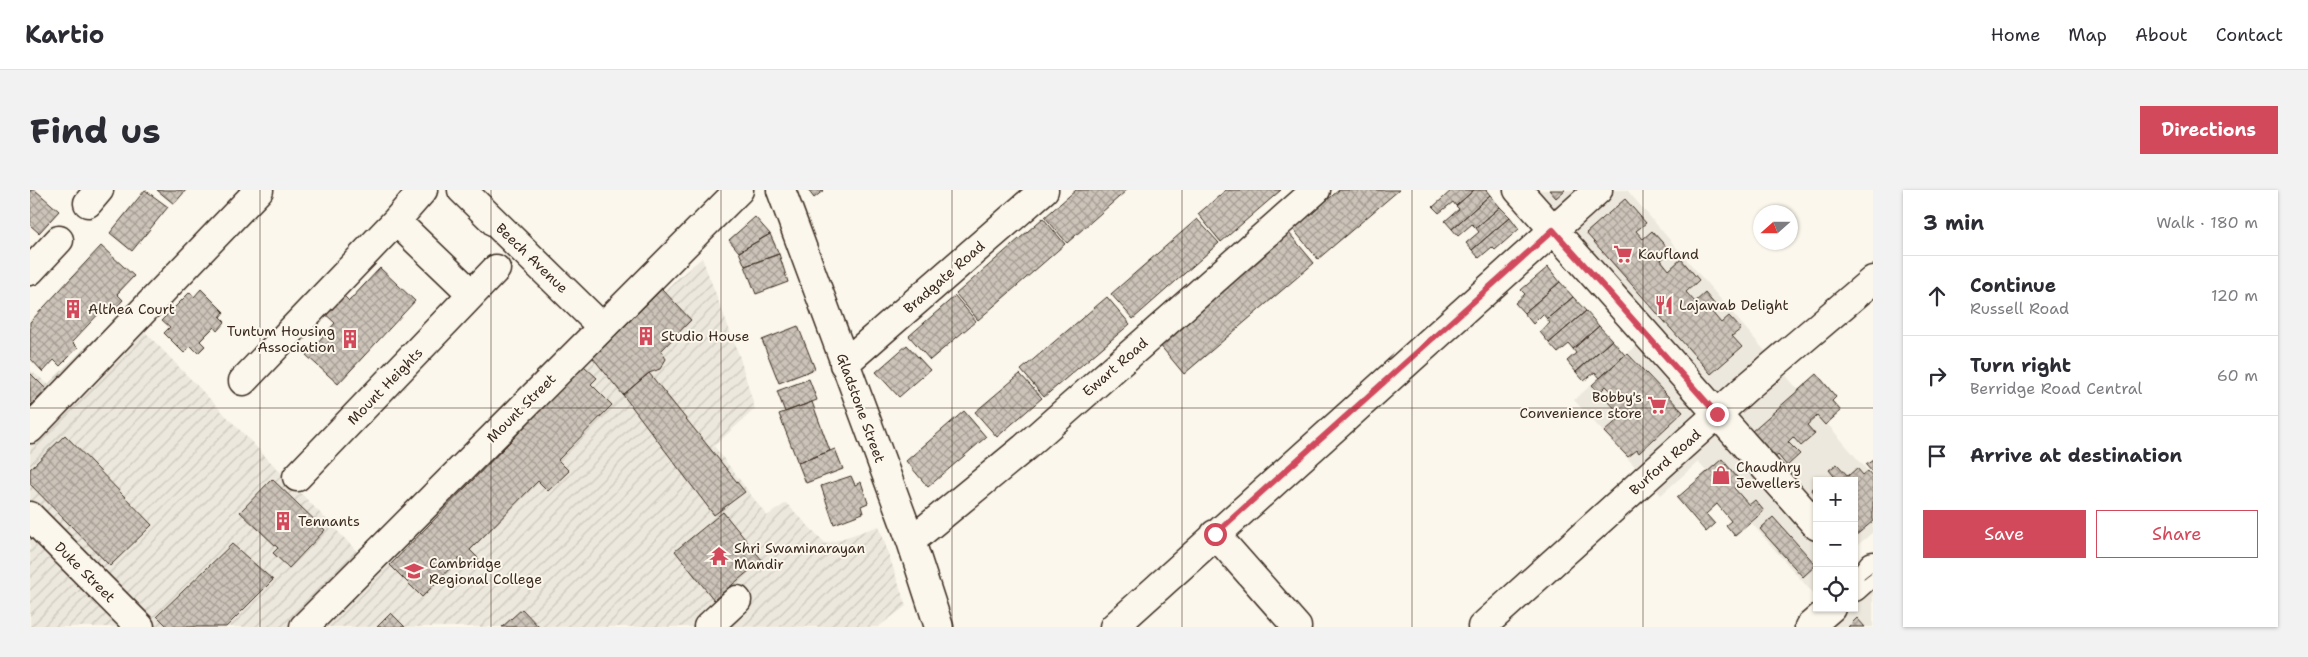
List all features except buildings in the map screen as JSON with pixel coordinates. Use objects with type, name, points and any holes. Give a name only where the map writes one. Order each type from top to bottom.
[{"type":"street","points":[[30,429],[259,190]]},
{"type":"street","points":[[243,380],[396,221],[423,190]]},
{"type":"street","name":"Beech Avenue","points":[[462,190],[602,327]]},
{"type":"street","name":"Mount Street","points":[[304,627],[739,190]]},
{"type":"street","name":"Gladstone Street","points":[[781,190],[911,541],[939,627]]},
{"type":"street","name":"Bradgate Road","points":[[844,364],[1044,190]]},
{"type":"street","name":"Ewart Road","points":[[911,541],[1024,448],[1316,190]]},
{"type":"street","points":[[1518,190],[1813,522]]},
{"type":"street","points":[[1114,627],[1598,190]]},
{"type":"street","points":[[396,221],[472,294]]},
{"type":"street","points":[[30,270],[59,240]]},
{"type":"street","name":"Mount Heights","points":[[297,477],[496,269]]},
{"type":"street","name":"Burford Road","points":[[1482,627],[1717,414],[1873,280]]},
{"type":"street","name":"Duke Street","points":[[30,516],[140,627]]},
{"type":"street","points":[[1215,534],[1297,627]]},
{"type":"street","points":[[708,627],[737,600]]},
{"type":"street","points":[[1809,627],[1826,612]]},
{"type":"shaded area","points":[[1506,190],[1627,190],[1873,477],[1873,532],[1858,545],[1858,477],[1813,477],[1813,593],[1698,462],[1661,495],[1574,400],[1640,342]]},
{"type":"shaded area","points":[[702,258],[739,355],[755,409],[714,446],[767,516],[786,503],[826,544],[879,526],[906,606],[878,627],[30,627],[30,370],[48,384],[124,310],[375,570],[619,328]]},
{"type":"shaded area","points":[[1858,570],[1873,586],[1873,627],[1833,627],[1838,622],[1829,612],[1858,612]]},
{"type":"tram line","points":[[1864,578],[1873,571]]},
{"type":"place","name":"Kaufland","points":[[1623,254]]},
{"type":"place","name":"Lajawab Delight","points":[[1664,305]]},
{"type":"place","name":"Althea Court","points":[[73,309]]},
{"type":"place","name":"Studio House","points":[[646,336]]},
{"type":"place","name":"Tuntum Housing Association","points":[[350,339]]},
{"type":"place","name":"Bobby's Convenience store","points":[[1657,405]]},
{"type":"place","name":"Chaudhry Jewellers","points":[[1721,475]]},
{"type":"place","name":"Tennants","points":[[283,521]]},
{"type":"place","name":"Shri Swaminarayan Mandir","points":[[719,556]]},
{"type":"place","name":"Cambridge Regional College","points":[[414,571]]},
{"type":"route","points":[[1215,534],[1553,230],[1717,414]]}]
